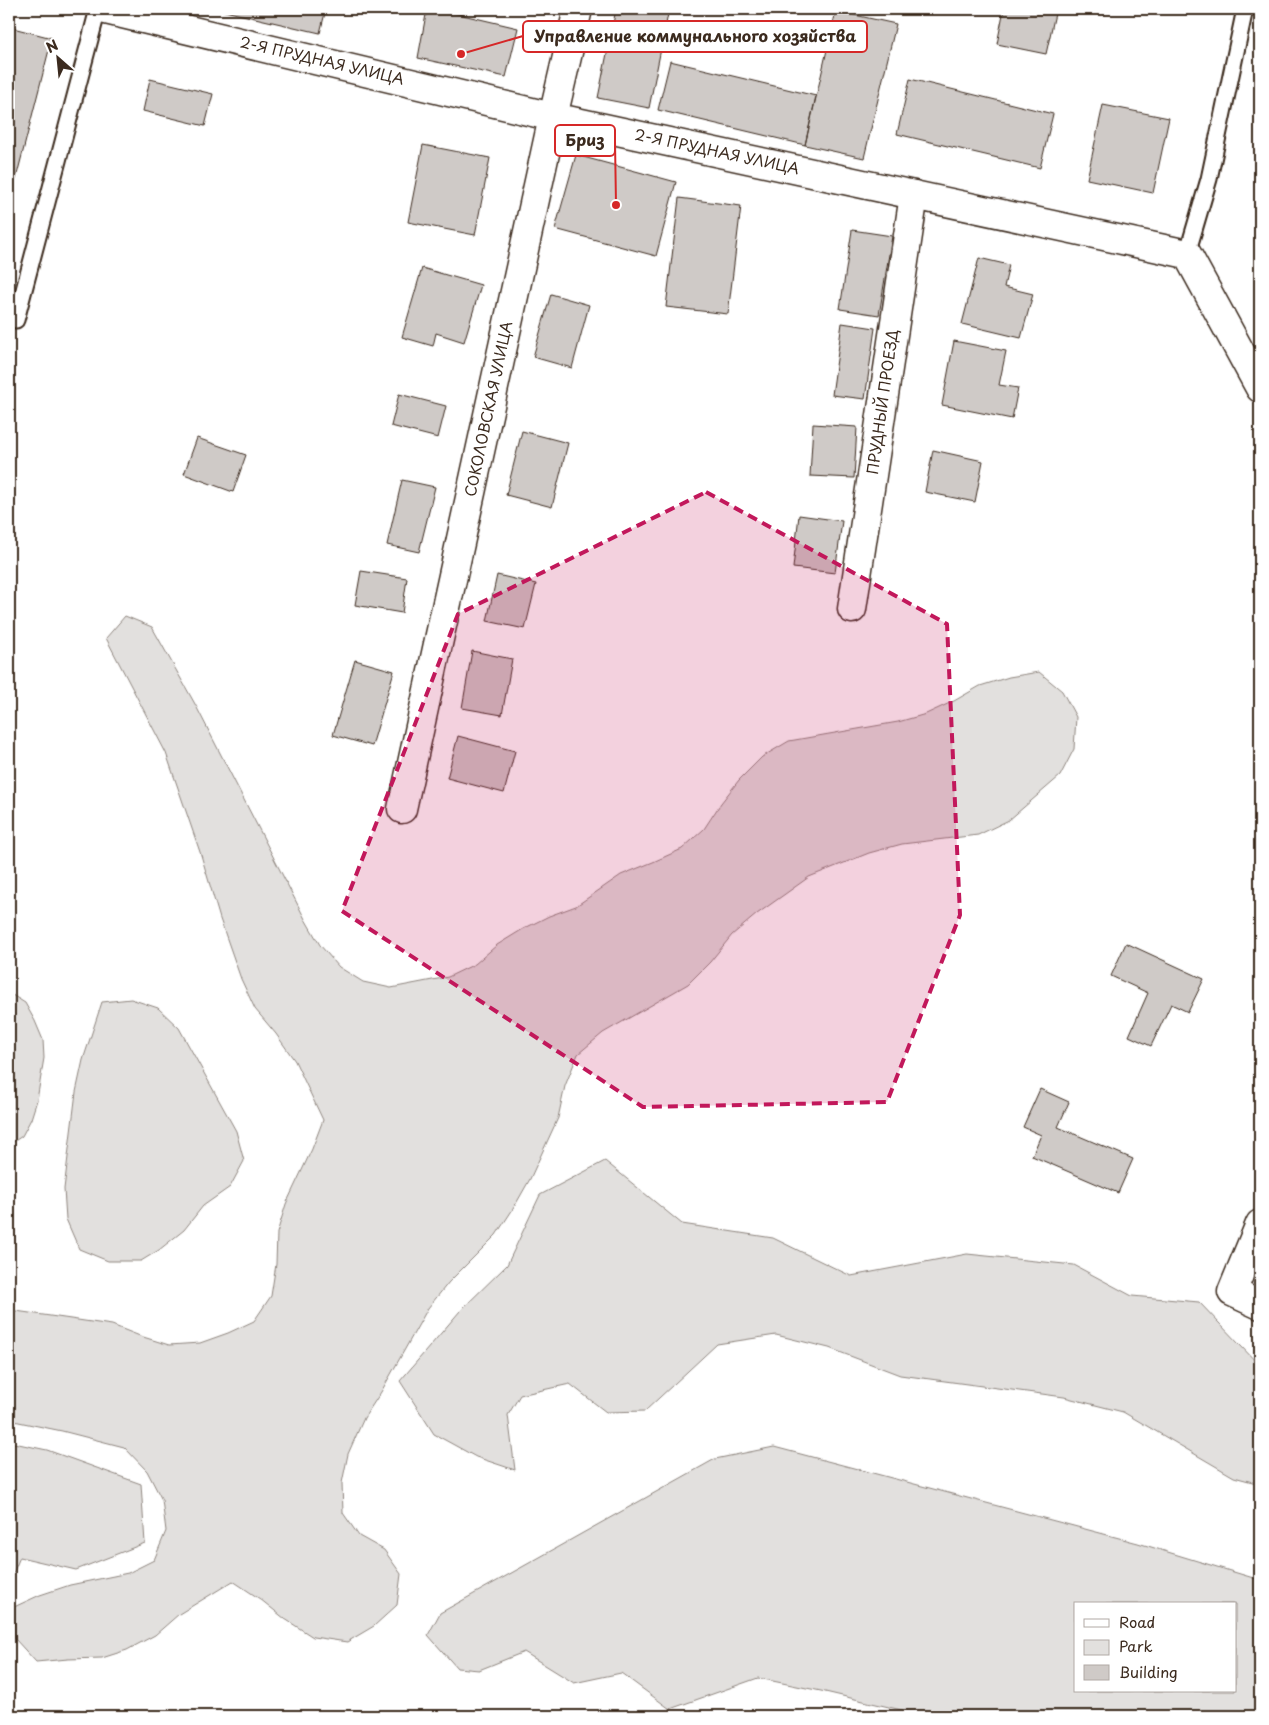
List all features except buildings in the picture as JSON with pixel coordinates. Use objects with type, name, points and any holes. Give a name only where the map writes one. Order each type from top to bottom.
[{"type":"street","name":"2-Я ПРУДНАЯ УЛИЦА","points":[[100,9],[553,117],[1187,254]]},
{"type":"street","name":"СОКОЛОВСКАЯ УЛИЦА","points":[[402,809],[578,9]]},
{"type":"street","name":"ПРУДНЫЙ ПРОЕЗД","points":[[852,610],[914,195]]},
{"type":"street","points":[[1187,254],[1260,388]]},
{"type":"street","points":[[1260,1224],[1232,1292],[1260,1305]]},
{"type":"lane","points":[[16,320],[100,9]]},
{"type":"lane","points":[[1187,254],[1209,179],[1245,9]]},
{"type":"highlighted area","points":[[706,492],[947,624],[960,915],[887,1102],[643,1107],[342,911],[458,614]]},
{"type":"green space","points":[[125,616],[152,627],[195,704],[320,945],[339,967],[363,982],[391,988],[448,977],[475,964],[497,945],[523,929],[549,916],[576,906],[621,875],[682,849],[704,829],[739,780],[762,757],[789,741],[898,722],[926,714],[980,686],[1009,677],[1039,672],[1062,691],[1076,717],[1074,749],[1060,776],[1009,820],[978,835],[902,844],[869,853],[809,877],[757,914],[732,935],[710,962],[688,984],[603,1033],[578,1054],[565,1086],[558,1118],[530,1179],[513,1209],[496,1235],[449,1282],[428,1308],[381,1392],[364,1418],[348,1454],[342,1483],[343,1513],[359,1536],[384,1550],[401,1574],[397,1605],[374,1626],[347,1642],[313,1637],[233,1581],[179,1614],[155,1635],[127,1650],[102,1658],[36,1662],[15,1639],[14,1607],[40,1595],[70,1585],[128,1573],[154,1560],[166,1531],[162,1500],[147,1471],[124,1447],[9,1420],[9,1310],[112,1325],[169,1345],[200,1343],[254,1321],[271,1296],[276,1264],[277,1233],[286,1204],[312,1149],[323,1120],[295,1061],[255,1009],[241,979],[166,753],[106,638]]},
{"type":"green space","points":[[9,993],[25,1003],[35,1021],[43,1040],[44,1058],[37,1100],[31,1119],[22,1136],[9,1145]]},
{"type":"green space","points":[[131,999],[158,1008],[179,1028],[236,1131],[244,1161],[230,1187],[203,1206],[184,1230],[159,1250],[141,1261],[108,1261],[79,1249],[66,1219],[64,1189],[76,1092],[83,1060],[102,1002]]},
{"type":"green space","points":[[605,1161],[682,1224],[773,1238],[851,1276],[967,1254],[1074,1265],[1132,1296],[1199,1302],[1260,1366],[1260,1484],[1234,1477],[1123,1412],[1064,1397],[900,1375],[829,1348],[776,1335],[717,1344],[645,1411],[606,1412],[570,1384],[520,1395],[508,1415],[515,1470],[476,1457],[434,1434],[400,1381],[460,1311],[507,1265],[540,1195]]},
{"type":"green space","points":[[9,1442],[47,1450],[141,1484],[145,1543],[76,1570],[20,1557],[9,1583]]},
{"type":"green space","points":[[774,1447],[1138,1543],[1260,1580],[1260,1716],[927,1716],[758,1678],[670,1709],[621,1673],[574,1683],[524,1652],[479,1670],[457,1668],[428,1635],[440,1613],[715,1459]]},
{"type":"place","name":"Управление коммунального хозяйства","points":[[461,54]]},
{"type":"place","name":"Бриз","points":[[616,205]]}]
